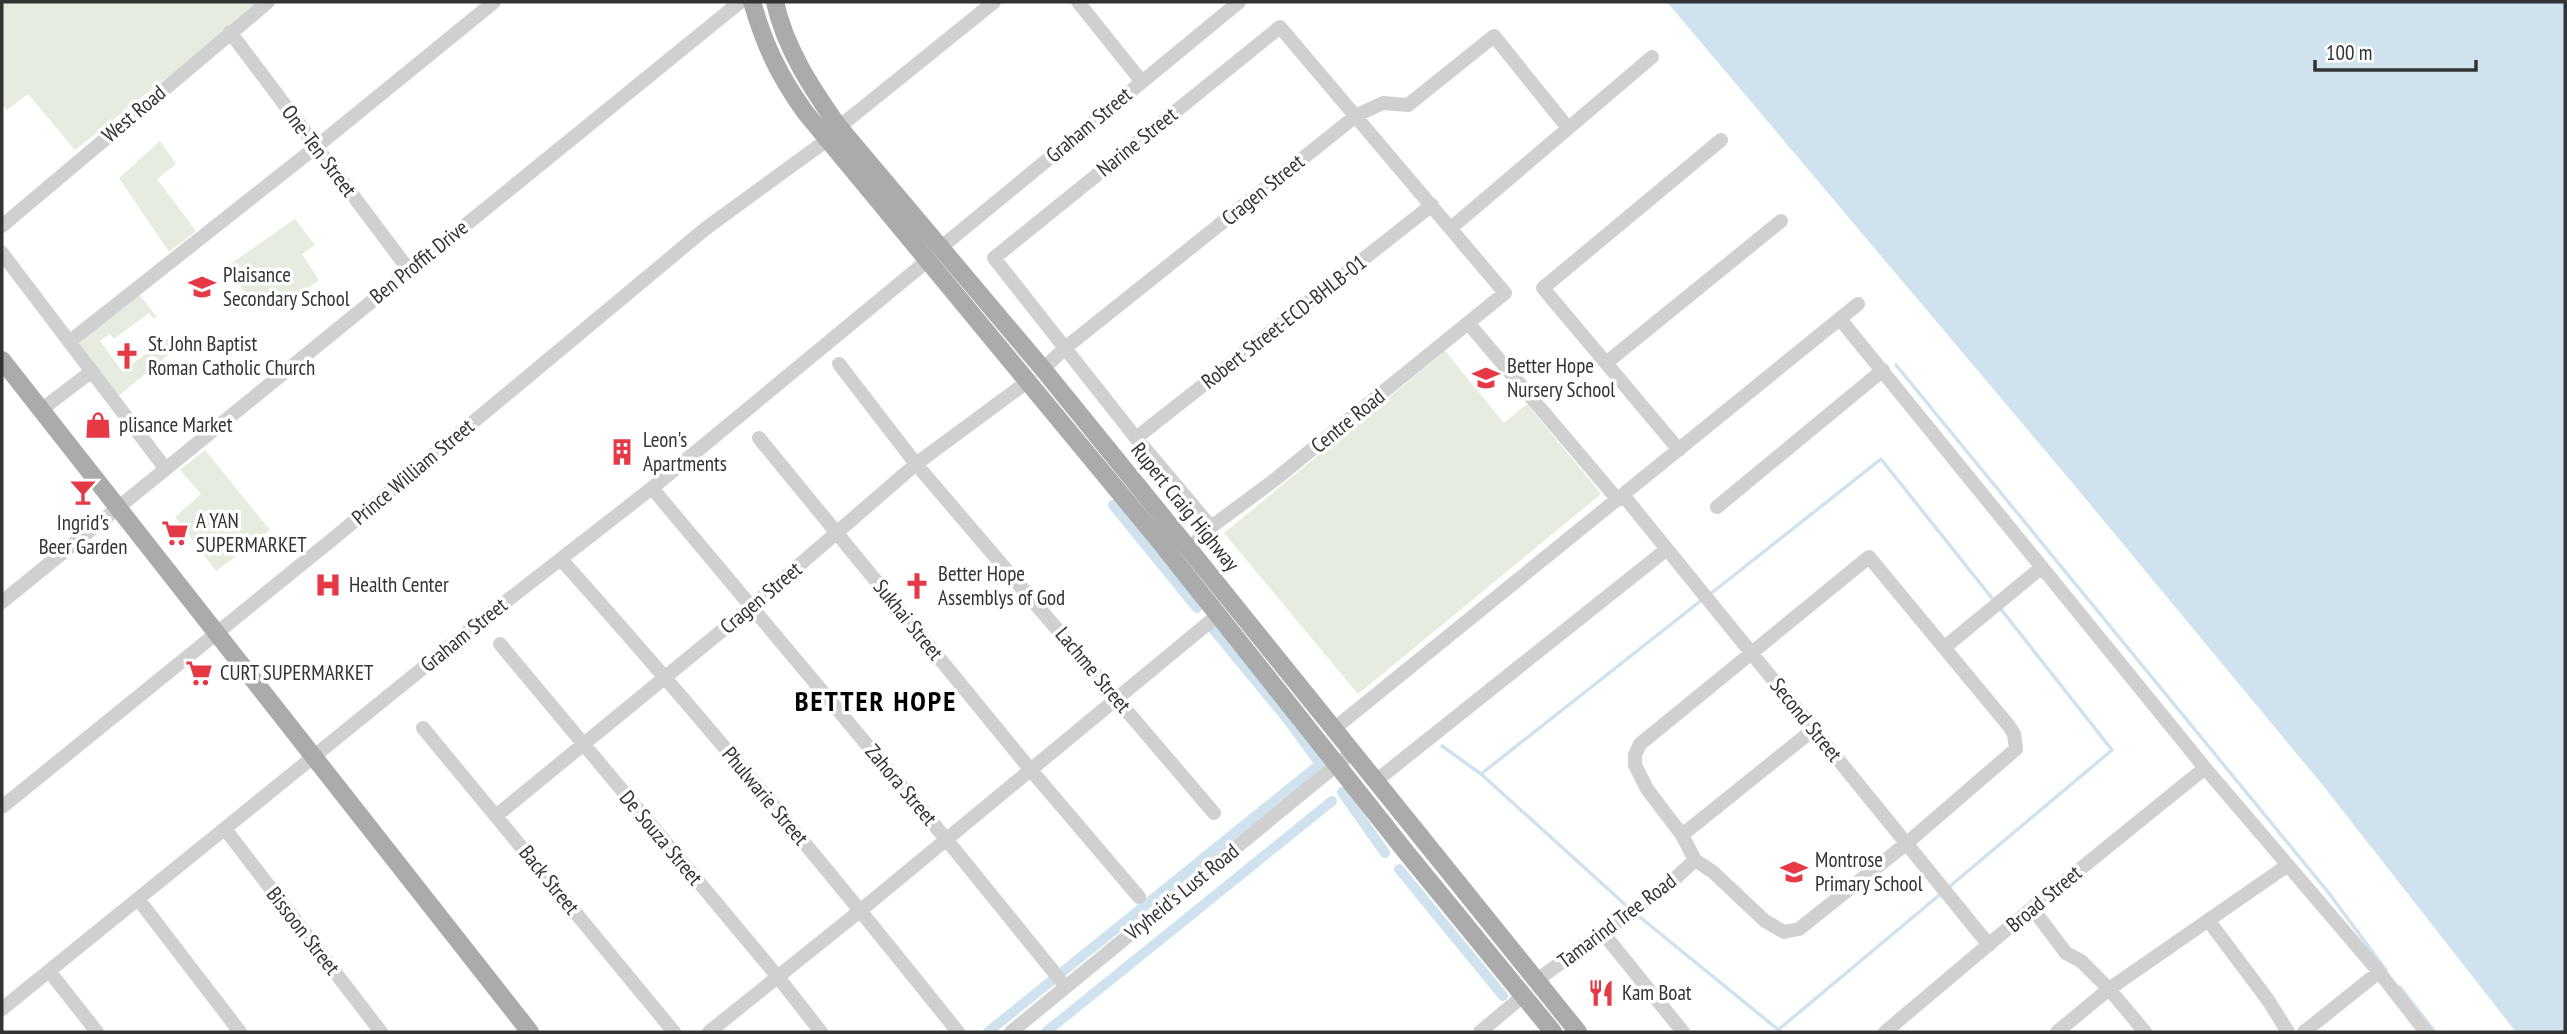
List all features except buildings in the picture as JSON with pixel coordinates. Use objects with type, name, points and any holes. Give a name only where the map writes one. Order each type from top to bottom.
[{"type":"main road","name":"Rupert Craig Highway","points":[[752,2],[764,43],[783,80],[833,134],[933,255],[1027,382],[1553,1032]]},
{"type":"main road","name":"Rupert Craig Highway","points":[[775,2],[797,62],[833,134]]},
{"type":"main road","name":"Rupert Craig Highway","points":[[933,255],[1042,369],[1335,728],[1578,1032]]},
{"type":"main road","points":[[2,360],[530,1032]]},
{"type":"street","name":"West Road","points":[[2,226],[268,2]]},
{"type":"street","points":[[69,342],[494,2]]},
{"type":"street","name":"Ben Proffit Drive","points":[[2,602],[740,2]]},
{"type":"street","name":"Prince William Street","points":[[2,807],[705,229],[833,134],[994,2]]},
{"type":"street","points":[[1078,2],[1142,82]]},
{"type":"street","name":"Graham Street","points":[[2,1009],[481,621],[652,488],[1239,2]]},
{"type":"street","name":"Narine Street","points":[[1065,348],[994,258],[1280,27],[1357,115]]},
{"type":"street","name":"One-Ten Street","points":[[230,32],[409,270]]},
{"type":"street","name":"Cragen Street","points":[[1042,369],[1357,115],[1383,103],[1408,105],[1494,36],[1568,128]]},
{"type":"street","points":[[1357,115],[1451,228],[1653,57]]},
{"type":"street","points":[[1679,450],[1543,288],[1721,140]]},
{"type":"street","name":"Robert Street-ECD-BHLB-01","points":[[1136,438],[1432,205]]},
{"type":"street","points":[[1606,363],[1781,221]]},
{"type":"street","name":"Centre Road","points":[[1189,548],[1210,527],[1273,481],[1505,293],[1451,228]]},
{"type":"street","points":[[2,253],[165,468]]},
{"type":"street","points":[[1335,728],[1858,304]]},
{"type":"street","points":[[1840,319],[2204,768],[2379,972],[2426,1032]]},
{"type":"street","name":"Second Street","points":[[1469,324],[1667,549],[1989,945]]},
{"type":"street","points":[[1065,348],[1210,527]]},
{"type":"street","name":"Lachme Street","points":[[839,364],[916,464],[1214,813]]},
{"type":"street","points":[[1717,507],[1883,370]]},
{"type":"street","points":[[41,410],[92,371]]},
{"type":"street","name":"Cragen Street","points":[[496,816],[838,534],[916,464],[1027,382]]},
{"type":"street","name":"Sukhai Street","points":[[759,438],[1030,769],[1139,897]]},
{"type":"street","name":"Zahora Street","points":[[652,488],[946,839],[1064,985]]},
{"type":"street","points":[[1377,780],[1667,549]]},
{"type":"street","points":[[1869,556],[1945,647],[2009,726],[2014,734],[2016,750],[1906,843],[1793,932],[1784,932],[1765,922],[1713,872],[1695,860],[1682,835],[1647,789],[1635,765],[1635,755],[1640,744],[1869,556]]},
{"type":"street","name":"Phulwarie Street","points":[[566,565],[665,675],[861,910],[958,1032]]},
{"type":"street","points":[[1945,647],[2042,567]]},
{"type":"street","points":[[709,1032],[861,910],[1217,615]]},
{"type":"street","name":"De Souza Street","points":[[500,644],[821,1032]]},
{"type":"street","name":"Back Street","points":[[423,728],[674,1032]]},
{"type":"street","points":[[1682,835],[1814,729]]},
{"type":"street","name":"Vryheid's Lust Road","points":[[1011,1032],[1064,985],[1353,751]]},
{"type":"street","name":"Broad Street","points":[[1885,1032],[2204,768]]},
{"type":"street","name":"Bissoon Street","points":[[225,829],[381,1032]]},
{"type":"street","name":"Tamarind Tree Road","points":[[1537,981],[1644,903],[1695,860]]},
{"type":"street","points":[[2057,1032],[2109,989],[2288,865]]},
{"type":"street","points":[[138,900],[240,1032]]},
{"type":"street","points":[[2032,908],[2066,953],[2081,961],[2145,1032]]},
{"type":"street","points":[[2208,920],[2268,1000],[2288,1032]]},
{"type":"street","points":[[1603,933],[1683,1032]]},
{"type":"street","points":[[49,971],[97,1032]]},
{"type":"street","points":[[2304,1032],[2379,972]]},
{"type":"street","points":[[1480,1032],[1524,995]]},
{"type":"shaded area","points":[[2,2],[262,2],[75,150],[28,94],[7,110],[2,104]]},
{"type":"shaded area","points":[[160,141],[176,164],[157,179],[196,231],[169,252],[119,178]]},
{"type":"shaded area","points":[[295,219],[315,245],[302,254],[319,280],[280,308],[270,297],[257,308],[226,267]]},
{"type":"shaded area","points":[[139,294],[157,317],[154,319],[149,313],[114,339],[110,334],[100,341],[122,371],[171,336],[179,346],[116,398],[75,343]]},
{"type":"shaded area","points":[[1445,351],[1504,423],[1527,404],[1601,494],[1358,694],[1224,533]]},
{"type":"shaded area","points":[[205,450],[270,530],[216,571],[175,517],[201,494],[180,470]]},
{"type":"water","points":[[1667,2],[2565,2],[2565,1032],[2516,1032],[2325,788],[2075,486]]},
{"type":"waterway","points":[[1896,365],[2328,892],[2386,970]]},
{"type":"waterway","points":[[1709,595],[1881,459],[1995,602]]},
{"type":"waterway","points":[[1113,505],[1197,608]]},
{"type":"waterway","points":[[1629,908],[1481,774],[1703,599]]},
{"type":"waterway","points":[[1949,887],[2112,750],[2000,608]]},
{"type":"waterway","points":[[988,1032],[1320,764],[1288,720],[1213,629]]},
{"type":"waterway","points":[[1442,746],[1481,774]]},
{"type":"waterway","points":[[1342,792],[1385,853]]},
{"type":"waterway","points":[[1046,1032],[1332,801]]},
{"type":"waterway","points":[[1399,869],[1503,996]]},
{"type":"waterway","points":[[1778,1030],[1943,892]]},
{"type":"waterway","points":[[1635,913],[1781,1032]]},
{"type":"waterway","points":[[2400,987],[2435,1032]]},
{"type":"place","name":"Plaisance Secondary School","points":[[202,287]]},
{"type":"place","name":"St. John Baptist Roman Catholic Church","points":[[127,356]]},
{"type":"place","name":"Better Hope Nursery School","points":[[1486,378]]},
{"type":"place","name":"plisance Market","points":[[98,425]]},
{"type":"place","name":"Leon's Apartments","points":[[622,452]]},
{"type":"place","name":"Ingrid's Beer Garden","points":[[83,492]]},
{"type":"place","name":"A YAN SUPERMARKET","points":[[175,533]]},
{"type":"place","name":"Health Center","points":[[328,585]]},
{"type":"place","name":"Better Hope Assemblys of God","points":[[917,586]]},
{"type":"place","name":"CURT SUPERMARKET","points":[[199,673]]},
{"type":"place","name":"Montrose Primary School","points":[[1794,872]]},
{"type":"place","name":"Kam Boat","points":[[1601,993]]},
{"type":"district","name":"BETTER HOPE","points":[[876,701]]}]
